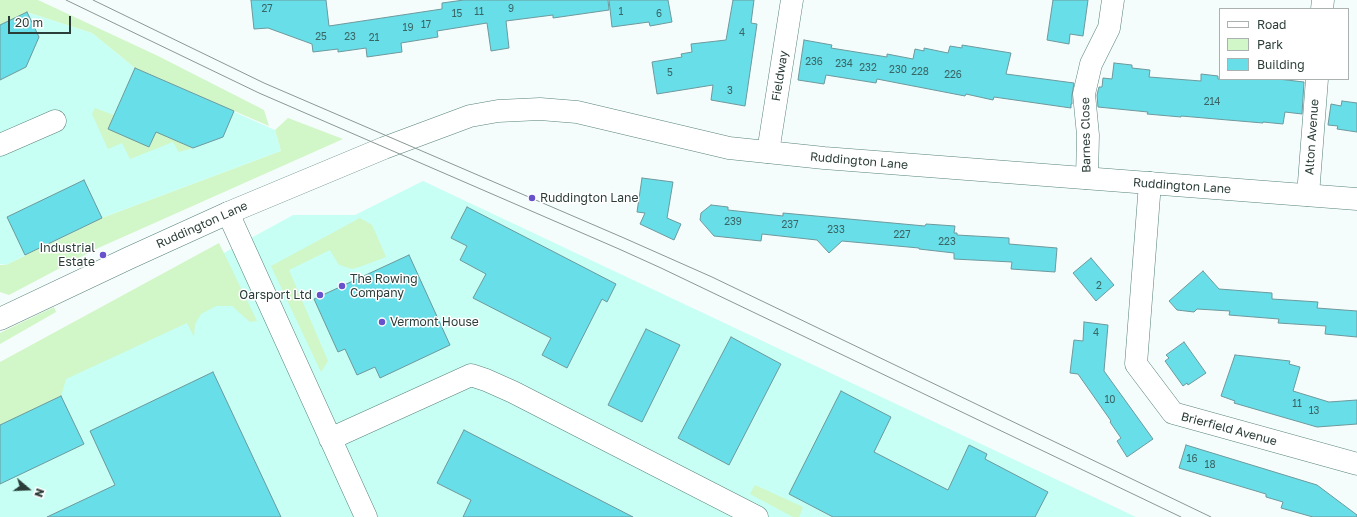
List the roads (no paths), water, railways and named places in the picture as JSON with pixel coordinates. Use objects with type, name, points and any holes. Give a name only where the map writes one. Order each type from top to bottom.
[{"type":"street","name":"Fieldway","points":[[768,152],[792,0]]},
{"type":"street","name":"Barnes Close","points":[[1087,178],[1088,135],[1084,94],[1091,64],[1108,28],[1113,0]]},
{"type":"street","name":"Alton Avenue","points":[[1308,195],[1317,80]]},
{"type":"street","name":"Ruddington Lane","points":[[0,319],[228,213],[399,141],[470,116],[498,111],[540,109],[577,112],[729,148],[824,158],[1357,199]]},
{"type":"street","points":[[0,145],[54,121]]},
{"type":"street","name":"Brierfield Avenue","points":[[1150,183],[1136,364],[1172,413],[1357,464]]},
{"type":"street","points":[[228,213],[366,517]]},
{"type":"street","points":[[330,439],[471,375],[513,392],[757,517]]},
{"type":"tram line","points":[[66,0],[259,93],[661,268],[1181,517]]},
{"type":"tram line","points":[[93,0],[264,83],[712,277],[1211,517]]},
{"type":"place","name":"Ruddington Lane","points":[[532,198]]},
{"type":"place","name":"Industrial Estate","points":[[103,255]]},
{"type":"place","name":"The Rowing Company","points":[[342,286]]},
{"type":"place","name":"Oarsport Ltd","points":[[320,295]]},
{"type":"place","name":"Vermont House","points":[[382,322]]}]
